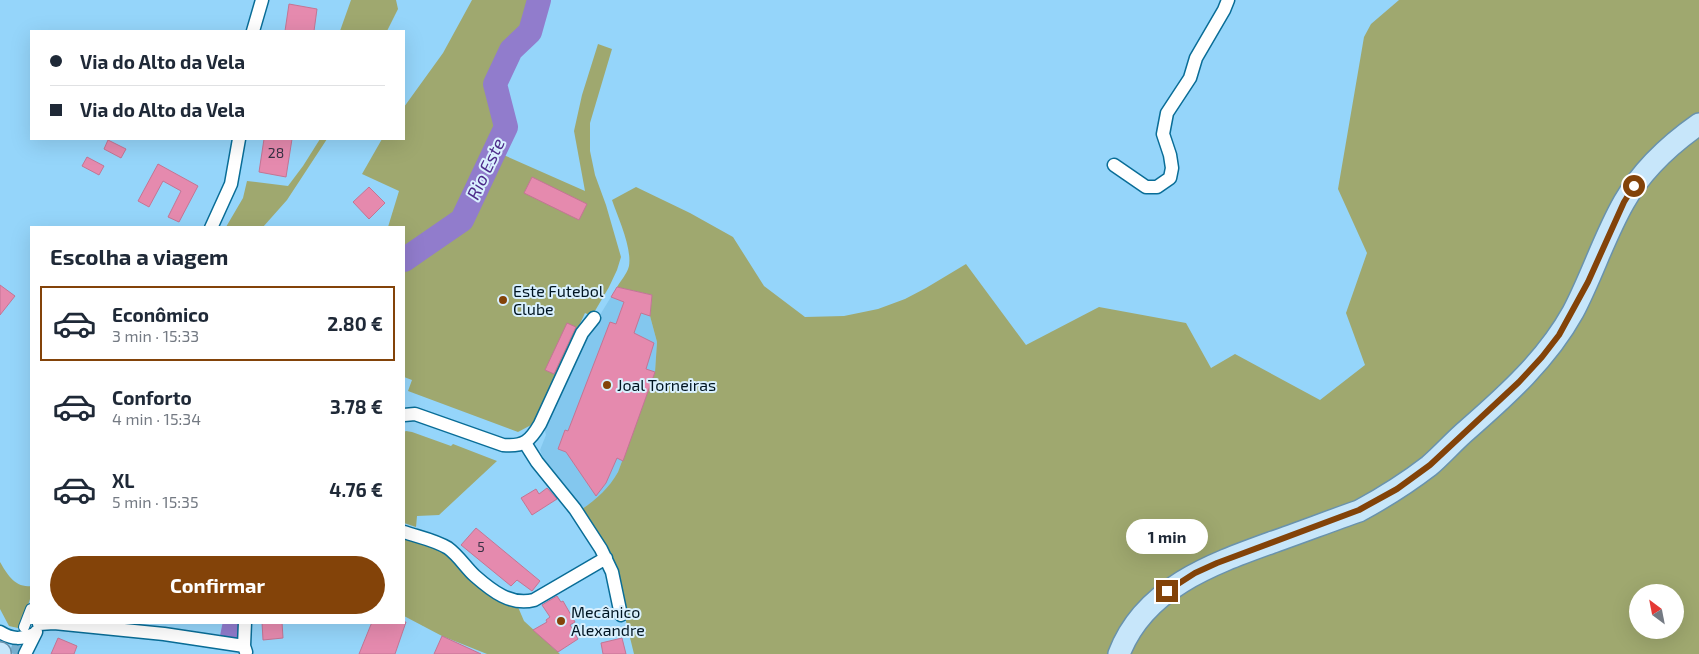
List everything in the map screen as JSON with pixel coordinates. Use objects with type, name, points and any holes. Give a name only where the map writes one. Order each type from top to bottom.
[{"type":"main road","points":[[1119,654],[1130,631],[1142,615],[1154,602],[1180,582],[1217,563],[1359,510],[1397,489],[1430,465],[1494,406],[1542,357],[1559,335],[1572,312],[1588,282],[1616,218],[1634,186],[1662,153],[1699,124]]},
{"type":"street","points":[[253,30],[262,0]]},
{"type":"street","points":[[1114,165],[1146,187],[1157,187],[1170,178],[1172,168],[1170,155],[1163,134],[1167,113],[1190,78],[1196,58],[1228,0]]},
{"type":"street","points":[[212,226],[231,184],[239,140]]},
{"type":"street","points":[[405,415],[415,414],[503,445],[514,446],[525,443],[540,424],[582,333],[594,318]]},
{"type":"street","points":[[525,443],[537,462],[575,509],[606,558],[612,572],[620,615]]},
{"type":"street","points":[[405,532],[448,548],[475,576],[514,602],[525,603],[534,600],[606,558]]},
{"type":"street","points":[[0,632],[10,638],[23,638],[34,627],[49,624]]},
{"type":"street","points":[[64,624],[164,634],[245,650],[245,624]]},
{"type":"street","points":[[25,654],[34,627]]},
{"type":"shaded area","points":[[617,287],[652,295],[650,316],[657,342],[655,372],[618,472],[611,484],[597,499],[582,509],[550,470],[540,450],[546,435],[544,427],[583,343]]},
{"type":"green space","points":[[351,0],[396,0],[398,9],[388,30],[340,30]]},
{"type":"green space","points":[[472,0],[535,0],[525,29],[509,46],[491,82],[501,127],[459,217],[405,254],[405,226],[388,226],[399,191],[362,174],[381,140],[405,140],[405,106],[443,53]]},
{"type":"green space","points":[[1399,0],[1699,0],[1699,654],[634,654],[617,571],[611,553],[582,509],[602,493],[618,472],[655,372],[657,342],[650,316],[652,295],[617,287],[628,269],[629,258],[627,242],[612,200],[636,187],[690,213],[733,237],[764,286],[805,317],[844,316],[878,309],[905,299],[966,264],[1026,345],[1099,307],[1186,323],[1211,368],[1235,354],[1320,400],[1365,365],[1346,313],[1367,253],[1338,189],[1364,37],[1371,24]]},
{"type":"green space","name":"Este Futebol Clube","points":[[598,44],[612,49],[590,123],[590,151],[595,175],[621,257],[609,287],[592,316],[585,313],[533,424],[518,432],[408,391],[412,380],[405,377],[405,266],[467,222],[499,153],[585,191],[574,131],[582,95]]},
{"type":"green space","points":[[319,140],[326,140],[287,200],[264,226],[227,226],[243,198],[247,181],[288,186]]},
{"type":"green space","points":[[405,432],[412,432],[451,446],[453,444],[497,461],[439,515],[417,516],[416,527],[405,523]]},
{"type":"green space","points":[[405,537],[445,552],[498,601],[518,607],[524,621],[560,654],[487,654],[442,636],[405,617]]},
{"type":"green space","points":[[0,562],[12,579],[20,585],[30,586],[30,599],[21,626],[18,628],[9,626],[0,609]]},
{"type":"building","points":[[289,4],[317,9],[314,30],[285,30]]},
{"type":"building","points":[[108,140],[126,149],[121,158],[104,149]]},
{"type":"building","points":[[264,140],[292,140],[286,177],[259,172]]},
{"type":"building","points":[[87,157],[104,166],[99,175],[82,166]]},
{"type":"building","points":[[158,164],[198,186],[179,222],[168,217],[181,191],[163,181],[149,207],[138,201]]},
{"type":"building","points":[[532,177],[587,204],[579,220],[524,193]]},
{"type":"building","points":[[369,187],[385,203],[369,219],[353,202]]},
{"type":"building","points":[[0,285],[15,296],[0,315]]},
{"type":"building","points":[[617,287],[652,295],[650,316],[641,313],[634,333],[654,343],[646,369],[655,372],[623,461],[617,458],[606,483],[596,496],[566,452],[558,449],[565,430],[568,431],[610,322],[616,324],[624,302],[611,297]]},
{"type":"building","points":[[567,323],[576,327],[554,374],[545,370]]},
{"type":"building","points":[[547,488],[557,499],[532,515],[521,498],[536,489],[539,494]]},
{"type":"building","points":[[476,528],[540,581],[532,591],[517,580],[511,586],[461,545]]},
{"type":"building","points":[[557,596],[561,602],[563,601],[575,622],[570,625],[578,639],[558,652],[533,630],[547,622],[546,620],[550,617],[542,605]]},
{"type":"building","points":[[406,622],[395,654],[359,654],[371,624],[405,624]]},
{"type":"building","points":[[262,624],[282,624],[283,638],[263,640]]},
{"type":"building","points":[[442,636],[481,654],[434,654]]},
{"type":"building","points":[[58,638],[77,646],[74,654],[51,654]]},
{"type":"building","points":[[622,638],[626,654],[603,654],[601,643]]},
{"type":"waterway","name":"Rio Este","points":[[405,259],[462,220],[506,127],[495,84],[511,50],[530,32],[539,0]]},
{"type":"waterway","name":"Rio Este","points":[[232,637],[235,624]]},
{"type":"tunnel","points":[[14,654],[22,633]]},
{"type":"place","name":"Este Futebol Clube","points":[[503,300]]},
{"type":"place","name":"Joal Torneiras","points":[[607,385]]},
{"type":"place","name":"Mecânico Alexandre","points":[[561,621]]},
{"type":"route","points":[[1167,591],[1195,573],[1217,563],[1359,510],[1397,489],[1430,465],[1519,382],[1559,335],[1588,282],[1612,226],[1634,186]]}]
